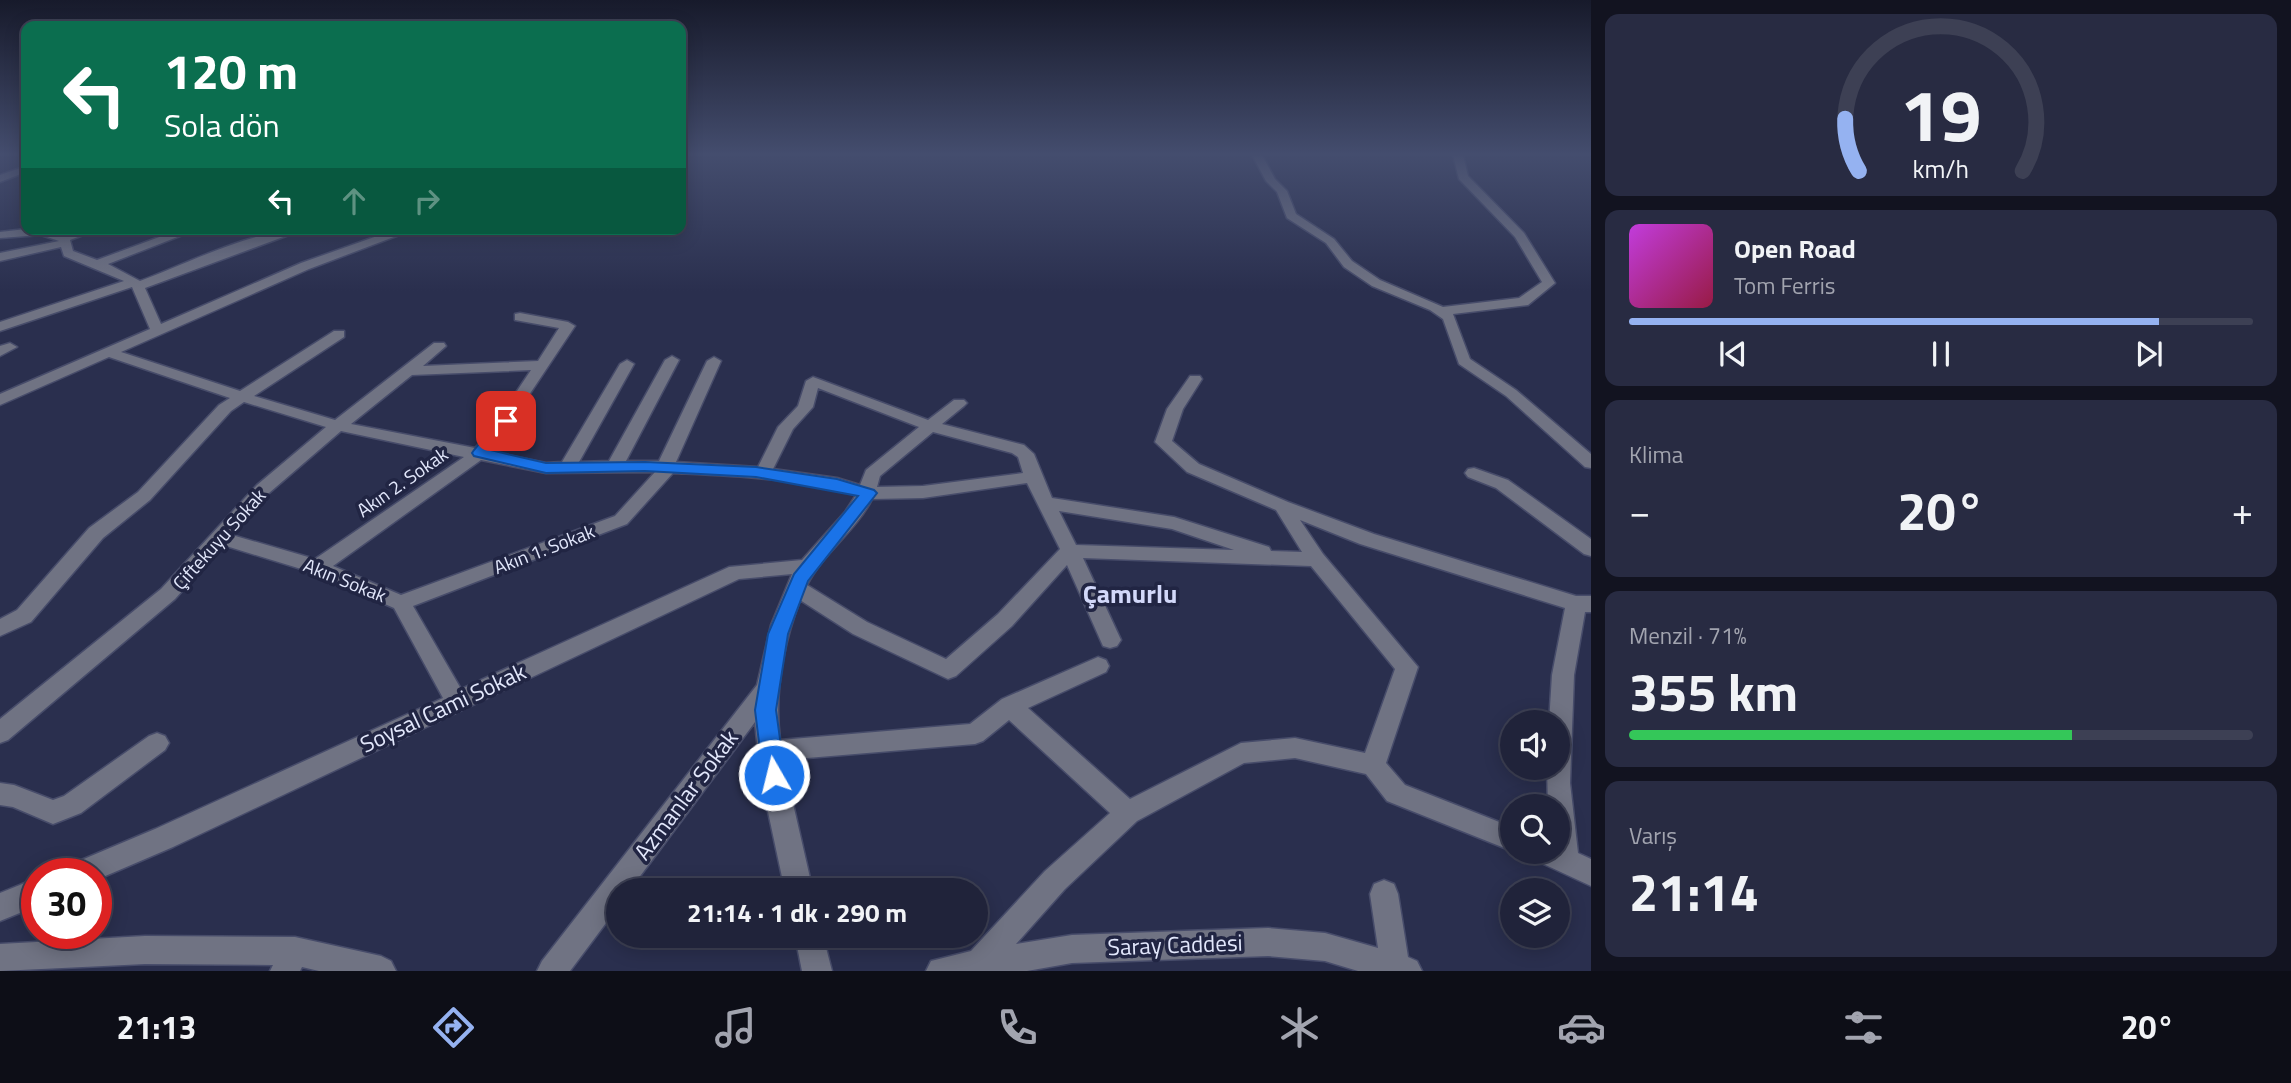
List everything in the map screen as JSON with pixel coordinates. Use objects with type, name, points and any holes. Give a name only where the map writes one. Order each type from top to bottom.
[{"type":"street","points":[[1285,200],[1291,216],[1331,241],[1348,264],[1376,283],[1441,311],[1448,317],[1464,361],[1511,393],[1591,463]]},
{"type":"street","points":[[1441,311],[1523,302],[1549,283],[1520,235],[1486,200]]},
{"type":"street","points":[[0,235],[21,233]]},
{"type":"street","points":[[49,235],[64,240]]},
{"type":"street","points":[[0,257],[77,235]]},
{"type":"street","points":[[95,265],[176,235]]},
{"type":"street","points":[[0,327],[136,284],[260,235]]},
{"type":"street","points":[[0,400],[305,266],[392,235]]},
{"type":"street","points":[[64,240],[68,253],[136,284],[146,299],[149,321],[158,329]]},
{"type":"street","name":"Akın 2. Sokak","points":[[318,567],[480,453],[493,439],[568,326],[520,317]]},
{"type":"street","points":[[0,628],[24,616],[96,533],[144,496],[225,408],[339,334]]},
{"type":"street","name":"Çiftekuyu Sokak","points":[[0,733],[168,594],[263,489],[439,346]]},
{"type":"street","points":[[107,352],[240,397],[338,426],[546,468],[667,467],[763,473],[837,484],[869,493],[923,492],[1033,477]]},
{"type":"street","points":[[614,467],[672,360]]},
{"type":"street","name":"Akın 1. Sokak","points":[[401,603],[621,520],[667,467],[714,361]]},
{"type":"street","points":[[567,468],[627,364]]},
{"type":"street","points":[[409,370],[542,365]]},
{"type":"street","points":[[1195,379],[1175,409],[1163,442],[1193,468],[1367,539],[1583,604],[1563,675],[1558,794]]},
{"type":"street","points":[[763,473],[786,427],[805,407],[813,381],[930,426],[1018,449],[1026,454],[1033,477],[1110,640]]},
{"type":"street","points":[[796,878],[778,798],[766,710],[778,634],[797,587],[810,566],[869,493],[872,474],[959,403]]},
{"type":"street","points":[[1474,473],[1502,484],[1591,549]]},
{"type":"street","points":[[1046,503],[1174,523],[1278,558]]},
{"type":"street","points":[[1282,506],[1316,559],[1407,667],[1373,765]]},
{"type":"street","name":"Akın Sokak","points":[[221,538],[318,567],[401,603],[457,702]]},
{"type":"street","points":[[797,587],[860,628],[948,670],[1005,620],[1052,567],[1070,551],[1316,559]]},
{"type":"street","name":"Soysal Cami Sokak","points":[[112,860],[736,572],[810,566]]},
{"type":"street","points":[[771,751],[975,734],[1010,706],[1098,666]]},
{"type":"street","name":"Azmanlar Sokak","points":[[552,971],[770,685]]},
{"type":"street","points":[[1010,706],[1129,813]]},
{"type":"street","points":[[0,794],[14,796],[53,812],[72,806],[157,743]]},
{"type":"street","points":[[980,962],[1055,880],[1129,813],[1241,752],[1295,748],[1373,765],[1396,793],[1500,834]]},
{"type":"street","points":[[1570,863],[1591,873]]},
{"type":"street","points":[[1384,894],[1401,970]]},
{"type":"street","points":[[0,907],[21,898]]},
{"type":"street","name":"Saray Caddesi","points":[[942,971],[980,962],[1072,949],[1268,942],[1325,947],[1401,970]]},
{"type":"street","points":[[812,948],[817,971]]},
{"type":"street","points":[[0,958],[145,950],[381,971]]},
{"type":"district","name":"Çamurlu","points":[[1130,594]]},
{"type":"route","points":[[506,421],[480,453],[546,468],[645,466],[756,472],[837,484],[869,493],[800,578],[778,634],[766,710],[774,775]]}]
